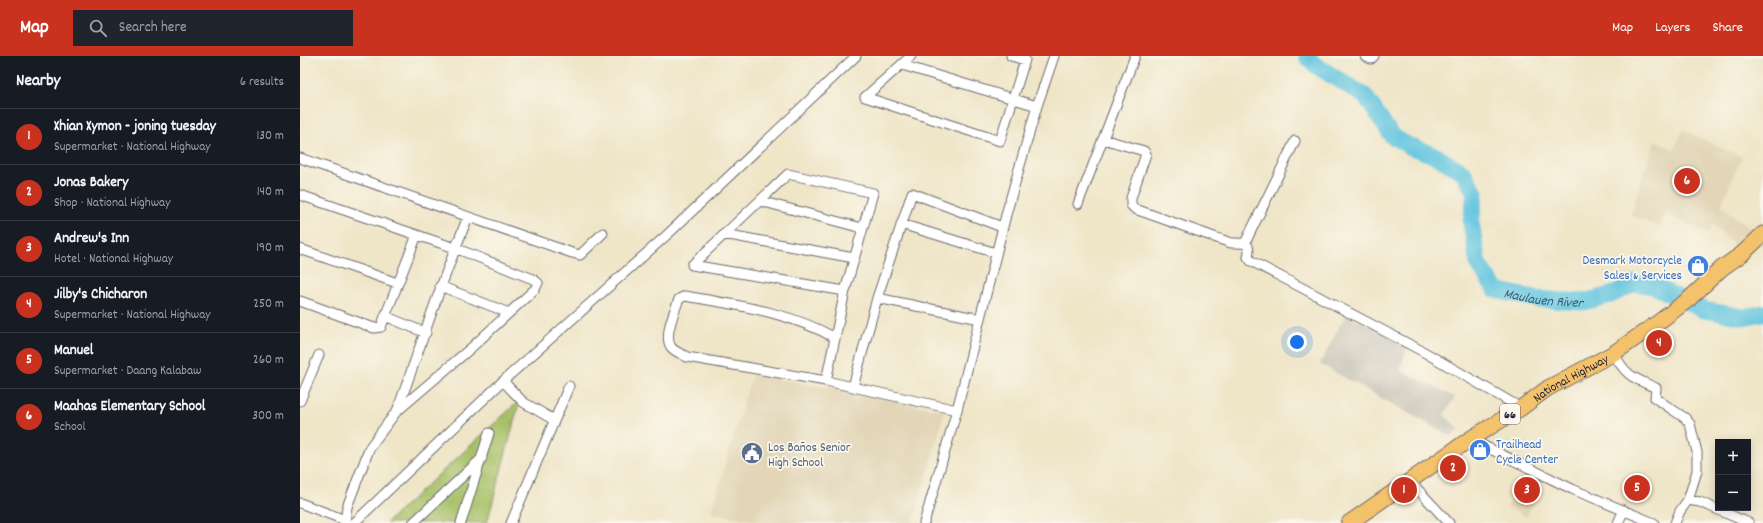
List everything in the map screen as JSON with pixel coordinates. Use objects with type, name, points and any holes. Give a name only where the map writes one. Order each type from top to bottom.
[{"type":"main road","name":"National Highway","points":[[1348,523],[1470,439],[1521,408],[1548,388],[1614,353],[1690,299],[1722,268],[1742,254],[1763,234]]},
{"type":"street","points":[[354,523],[504,381],[668,234],[856,56]]},
{"type":"street","points":[[911,56],[865,97],[1000,141],[1025,60],[1011,56]]},
{"type":"street","points":[[924,523],[957,410],[1002,227],[1037,106],[1054,56]]},
{"type":"street","points":[[1078,204],[1135,56]]},
{"type":"street","points":[[1365,56],[1371,59],[1374,56]]},
{"type":"street","points":[[902,65],[1037,106]]},
{"type":"street","points":[[1103,139],[1144,151],[1146,154],[1131,198],[1131,205],[1135,209],[1231,243],[1245,243]]},
{"type":"street","points":[[1245,243],[1295,141]]},
{"type":"street","points":[[300,158],[468,217],[580,254],[603,233]]},
{"type":"street","points":[[826,381],[845,291],[873,193],[788,174],[692,265],[845,291]]},
{"type":"street","points":[[853,387],[877,298],[912,193],[1002,227]]},
{"type":"street","points":[[300,195],[455,248],[533,279],[538,283],[535,289],[471,348],[396,412],[370,447],[347,507],[345,521],[300,503]]},
{"type":"street","points":[[760,201],[862,228]]},
{"type":"street","points":[[396,412],[426,333],[440,286],[468,217]]},
{"type":"street","points":[[901,224],[996,252]]},
{"type":"street","points":[[724,234],[854,258]]},
{"type":"street","points":[[300,301],[374,328],[381,327],[417,235]]},
{"type":"street","points":[[1245,243],[1250,251],[1248,257],[1251,261],[1417,348],[1521,408]]},
{"type":"street","points":[[300,249],[397,283]]},
{"type":"street","points":[[440,286],[509,313]]},
{"type":"street","points":[[835,338],[805,322],[685,296],[679,299],[668,337],[671,347],[678,353],[687,356],[826,381],[957,410]]},
{"type":"street","points":[[877,298],[980,319]]},
{"type":"street","points":[[385,316],[426,333]]},
{"type":"street","points":[[1614,353],[1619,364],[1631,377],[1656,388],[1655,398],[1685,418],[1690,424],[1697,452],[1697,471],[1688,500],[1680,511],[1675,523]]},
{"type":"street","points":[[300,400],[320,355]]},
{"type":"street","points":[[504,381],[523,402],[554,420]]},
{"type":"street","points":[[511,523],[569,386]]},
{"type":"street","points":[[460,523],[482,458],[489,432]]},
{"type":"street","points":[[1470,439],[1572,489],[1654,523]]},
{"type":"street","points":[[413,523],[482,458]]},
{"type":"street","points":[[1410,481],[1449,523]]},
{"type":"street","points":[[1688,500],[1700,502],[1749,523]]},
{"type":"street","points":[[1618,523],[1624,510]]},
{"type":"shaded area","points":[[1683,130],[1742,157],[1721,205],[1750,229],[1734,245],[1713,224],[1709,233],[1666,214],[1660,227],[1630,215],[1655,140],[1674,149]]},
{"type":"shaded area","points":[[1346,314],[1408,346],[1400,370],[1455,397],[1444,415],[1460,430],[1450,436],[1320,364]]},
{"type":"shaded area","name":"Los Baños Senior High School","points":[[752,375],[843,390],[945,411],[913,523],[766,523],[711,513]]},
{"type":"shaded area","points":[[1530,466],[1546,474],[1527,517],[1507,507]]},
{"type":"green space","points":[[520,400],[487,523],[386,523]]},
{"type":"waterway","name":"Maulauen River","points":[[1307,56],[1315,65],[1365,96],[1392,136],[1409,146],[1436,156],[1463,172],[1475,193],[1471,222],[1478,264],[1496,290],[1536,299],[1583,302],[1611,295],[1635,283],[1654,286],[1704,310],[1744,317],[1763,313]]},
{"type":"place","name":"Maahas Elementary School","points":[[1687,181]]},
{"type":"place","name":"Desmark Motorcycle Sales & Services","points":[[1698,266]]},
{"type":"place","name":"Jilby's Chicharon","points":[[1659,343]]},
{"type":"place","name":"Trailhead Cycle Center","points":[[1480,450]]},
{"type":"place","name":"Los Baños Senior High School","points":[[752,453]]},
{"type":"place","name":"Jonas Bakery","points":[[1453,468]]},
{"type":"place","name":"Manuel","points":[[1637,488]]},
{"type":"place","name":"Xhian Xymon - joning tuesday","points":[[1404,490]]},
{"type":"place","name":"Andrew's Inn","points":[[1527,490]]}]
